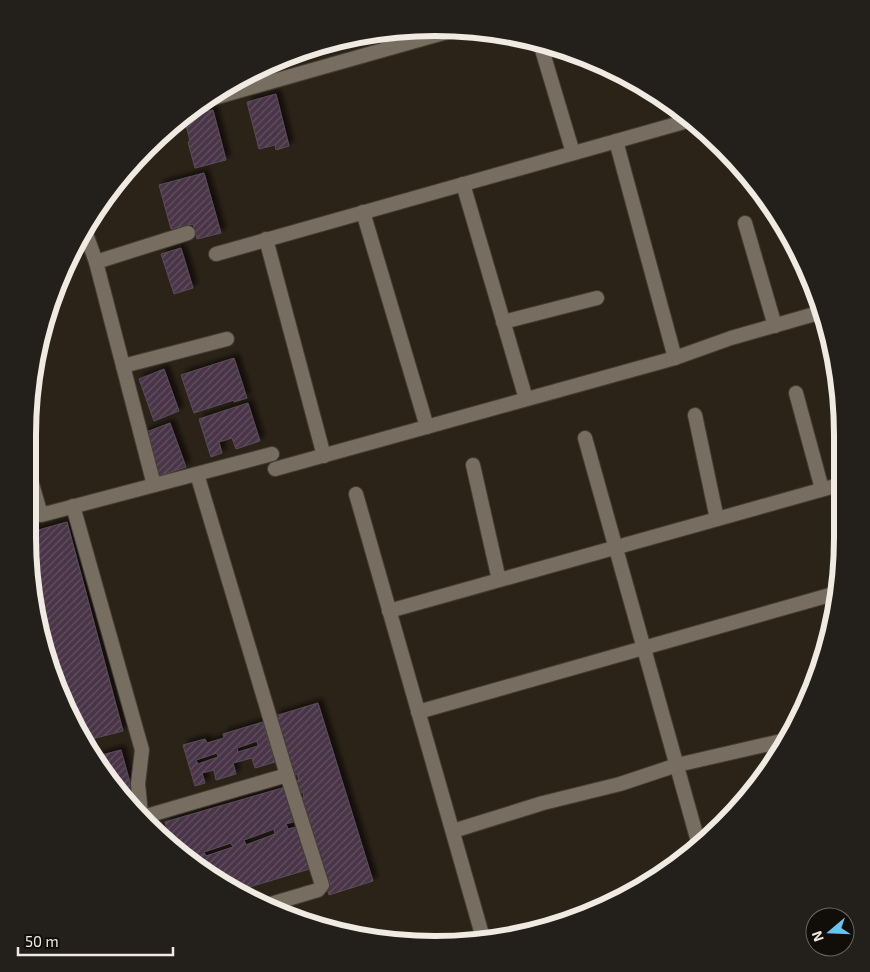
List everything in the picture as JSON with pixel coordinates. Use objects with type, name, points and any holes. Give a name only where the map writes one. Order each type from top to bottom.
[{"type":"street","points":[[229,94],[433,36]]},
{"type":"street","points":[[542,51],[573,153]]},
{"type":"street","points":[[216,254],[682,122]]},
{"type":"street","points":[[616,141],[675,358]]},
{"type":"street","points":[[463,184],[526,399]]},
{"type":"street","points":[[363,212],[427,427]]},
{"type":"street","points":[[745,223],[775,326]]},
{"type":"street","points":[[96,262],[188,233]]},
{"type":"street","points":[[88,239],[96,262],[154,485]]},
{"type":"street","points":[[266,239],[324,456]]},
{"type":"street","points":[[503,322],[597,298]]},
{"type":"street","points":[[276,469],[675,358],[815,314]]},
{"type":"street","points":[[123,366],[227,339]]},
{"type":"street","points":[[796,393],[822,490]]},
{"type":"street","points":[[695,415],[717,519]]},
{"type":"street","points":[[585,438],[697,838]]},
{"type":"street","points":[[36,516],[272,454]]},
{"type":"street","points":[[473,464],[499,580]]},
{"type":"street","points":[[197,474],[322,885],[318,890],[276,902]]},
{"type":"street","points":[[389,611],[834,486]]},
{"type":"street","points":[[356,494],[481,933]]},
{"type":"street","points":[[73,506],[142,750],[138,784],[141,806]]},
{"type":"street","points":[[418,712],[829,595]]},
{"type":"street","points":[[452,831],[543,803],[620,784],[676,765],[777,742]]},
{"type":"street","points":[[148,814],[287,775]]},
{"type":"building","points":[[276,94],[289,146],[276,150],[275,145],[259,149],[247,102]]},
{"type":"building","points":[[213,110],[226,160],[195,168],[188,142],[190,141],[186,124],[200,113]]},
{"type":"building","points":[[204,173],[221,233],[197,239],[193,224],[171,229],[159,185]]},
{"type":"building","points":[[181,248],[193,288],[174,294],[161,254]]},
{"type":"building","points":[[234,358],[247,398],[234,402],[234,400],[194,413],[181,375]]},
{"type":"building","points":[[164,369],[179,411],[154,421],[139,379]]},
{"type":"building","points":[[248,403],[260,441],[236,449],[232,438],[219,442],[222,453],[211,457],[199,419]]},
{"type":"building","points":[[170,423],[186,467],[159,476],[144,433]]},
{"type":"building","points":[[67,522],[123,731],[92,739],[67,690],[57,665],[44,615],[37,563],[36,531]]},
{"type":"building","points":[[318,703],[373,881],[329,895],[326,885],[330,884],[329,878],[324,879],[308,825],[311,824],[309,817],[305,818],[300,799],[304,797],[303,792],[298,793],[295,781],[299,780],[297,774],[293,775],[275,716]]},
{"type":"building","points":[[263,722],[275,762],[255,768],[252,758],[233,763],[236,774],[216,780],[214,770],[202,773],[205,783],[195,786],[183,745],[205,739],[207,743],[224,738],[223,734]],"holes":[[[257,741],[258,746],[238,752],[237,748]],[[217,753],[218,757],[198,764],[196,760]]]},
{"type":"building","points":[[121,750],[135,799],[103,759],[101,755]]},
{"type":"building","points":[[289,786],[299,820],[286,824],[288,829],[301,826],[313,868],[246,888],[213,869],[168,833],[165,822]],"holes":[[[274,829],[275,834],[246,845],[244,840]],[[231,843],[233,847],[206,856],[204,852]]]}]
